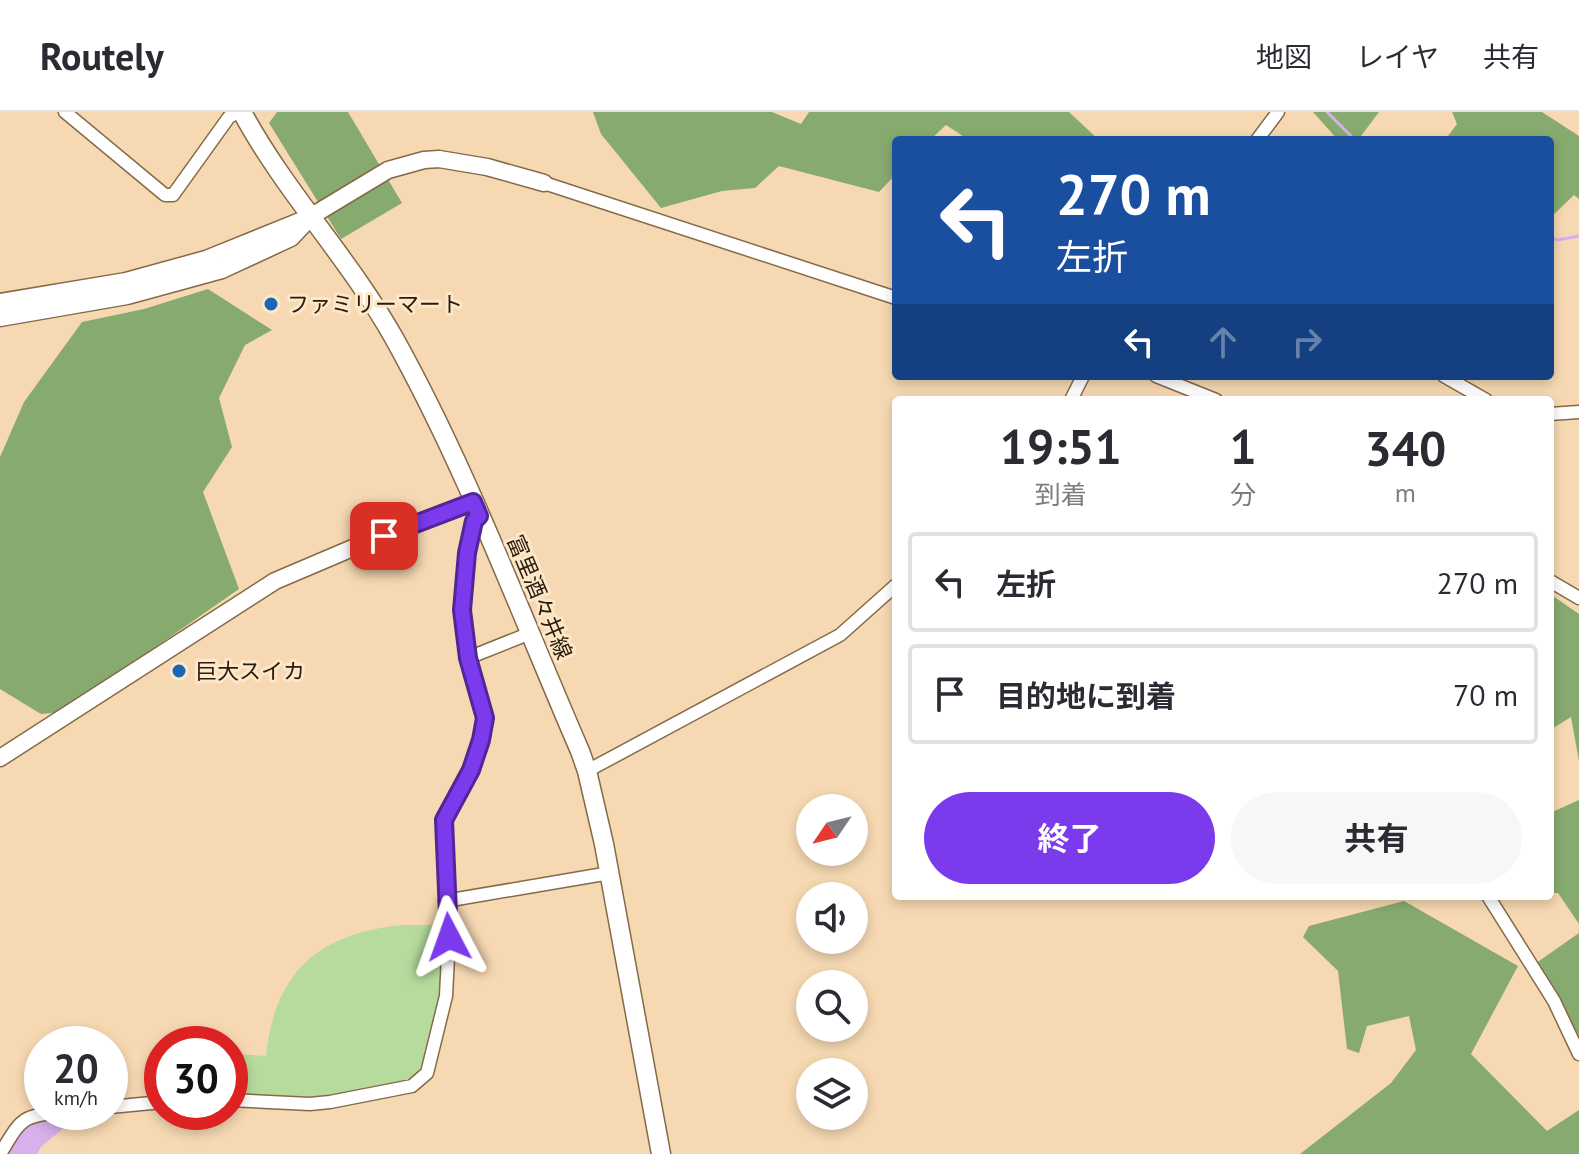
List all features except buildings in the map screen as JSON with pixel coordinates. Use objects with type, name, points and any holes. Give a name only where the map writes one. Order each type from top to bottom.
[{"type":"main road","name":"富里酒々井線","points":[[240,112],[269,160],[372,301],[394,339],[476,509],[587,771],[610,873],[661,1154]]},
{"type":"street","points":[[65,112],[165,195],[173,195],[229,117],[240,112]]},
{"type":"street","points":[[1260,136],[1278,112]]},
{"type":"street","points":[[0,302],[75,291],[167,272],[235,249],[310,217],[388,170],[439,159],[487,167],[544,183],[892,297]]},
{"type":"street","points":[[0,318],[127,296],[222,270],[291,238],[310,217]]},
{"type":"street","points":[[1166,380],[1206,396]]},
{"type":"street","points":[[1451,380],[1479,396]]},
{"type":"street","points":[[1554,414],[1579,412]]},
{"type":"street","points":[[0,758],[275,581],[355,547],[476,509],[463,582],[462,610],[468,658],[485,718],[471,770],[444,820],[447,868],[445,901],[449,937],[446,996],[427,1073],[406,1087],[330,1102],[248,1101]]},
{"type":"street","points":[[1554,583],[1579,598]]},
{"type":"street","points":[[587,771],[840,635],[892,589]]},
{"type":"street","points":[[468,658],[528,634]]},
{"type":"street","points":[[445,901],[610,873]]},
{"type":"street","points":[[1491,900],[1554,1001],[1579,1054]]},
{"type":"street","points":[[0,1154],[24,1119]]},
{"type":"green space","points":[[277,112],[348,112],[402,203],[341,239],[269,123]]},
{"type":"green space","points":[[593,112],[772,112],[801,124],[809,112],[1069,112],[1095,136],[963,136],[946,125],[934,136],[892,136],[892,178],[879,192],[779,166],[755,188],[722,191],[661,208],[601,134]]},
{"type":"green space","points":[[1313,112],[1379,112],[1361,136],[1334,136]]},
{"type":"green space","points":[[1452,112],[1542,112],[1579,136],[1579,199],[1574,195],[1554,214],[1554,136],[1448,136],[1457,124]]},
{"type":"green space","points":[[208,289],[272,330],[245,345],[219,398],[232,447],[203,492],[239,589],[62,712],[41,714],[0,689],[0,457],[24,402],[82,322],[144,309]]},
{"type":"green space","points":[[1554,597],[1579,614],[1579,761],[1571,717],[1554,728]]},
{"type":"green space","points":[[1579,800],[1579,924],[1558,893],[1554,893],[1554,811]]},
{"type":"green space","points":[[1404,901],[1518,966],[1471,1054],[1547,1131],[1579,1110],[1579,1154],[1300,1154],[1391,1083],[1416,1050],[1409,1016],[1367,1026],[1359,1053],[1347,1049],[1338,971],[1303,937],[1309,926]]},
{"type":"green space","points":[[442,925],[442,994],[423,1069],[412,1083],[330,1099],[248,1096],[248,1055],[266,1056],[279,1001],[291,979],[306,962],[325,948],[373,929]]},
{"type":"green space","points":[[1579,933],[1579,1052],[1532,966]]},
{"type":"shaded area","points":[[24,1130],[61,1130],[37,1154],[6,1154]]},
{"type":"waterway","points":[[1327,112],[1351,136]]},
{"type":"waterway","points":[[1554,239],[1579,236]]},
{"type":"place","name":"ファミリーマート","points":[[271,304]]},
{"type":"place","name":"巨大スイカ","points":[[179,671]]},
{"type":"route","points":[[384,536],[473,502],[479,516],[474,521],[467,553],[462,610],[468,658],[485,718],[471,770],[444,820],[447,868],[445,901],[449,937]]}]
